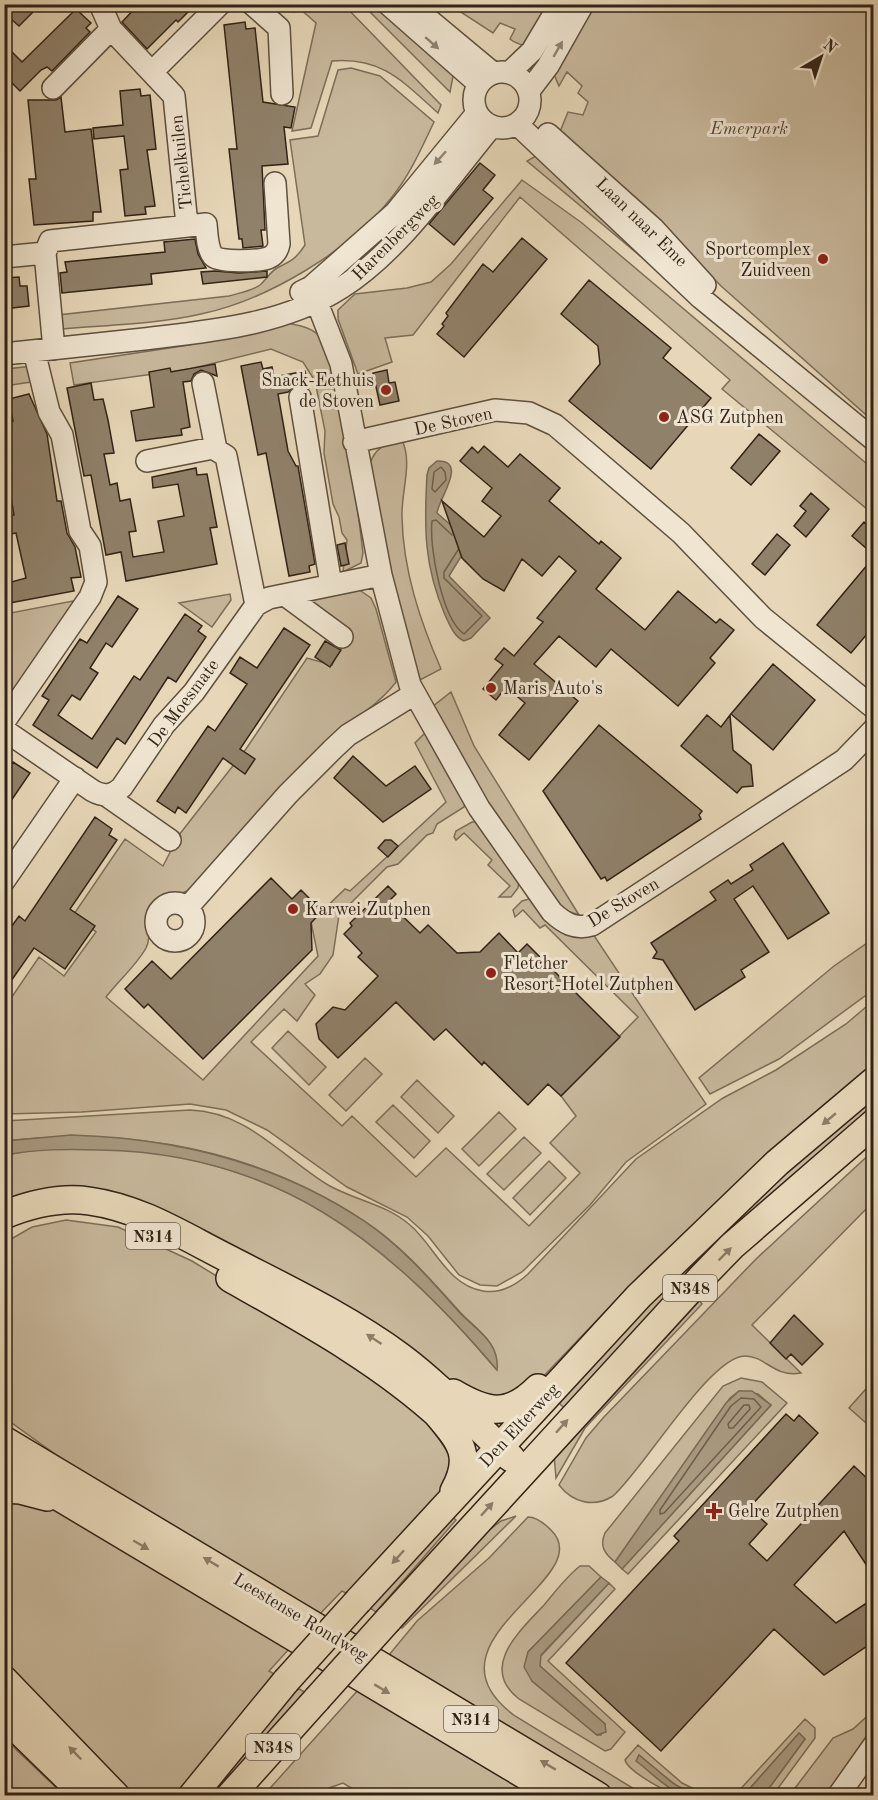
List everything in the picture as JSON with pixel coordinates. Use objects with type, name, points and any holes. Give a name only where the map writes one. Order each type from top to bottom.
[{"type":"main road","name":"Den Elterweg","points":[[192,1796],[286,1681],[639,1296],[777,1163],[873,1081]]},
{"type":"main road","name":"Den Elterweg","points":[[230,1796],[517,1476],[732,1246],[873,1123]]},
{"type":"main road","name":"N348","points":[[4,1215],[26,1207],[65,1200],[89,1201],[129,1210],[172,1229],[313,1302],[384,1345],[421,1374],[469,1403],[485,1409],[497,1410],[519,1405],[650,1269],[715,1211],[777,1163]]},
{"type":"main road","name":"N314","points":[[4,1236],[21,1226],[57,1216],[92,1216],[129,1225],[189,1254],[326,1334],[389,1374],[438,1415],[493,1454]]},
{"type":"main road","name":"N348","points":[[421,1374],[493,1454],[517,1476]]},
{"type":"main road","name":"N314","points":[[437,1514],[462,1477],[464,1461],[459,1441],[438,1415]]},
{"type":"main road","name":"N314","points":[[4,1428],[56,1470]]},
{"type":"main road","name":"Leestense Rondweg","points":[[4,1440],[598,1796]]},
{"type":"main road","name":"Leestense Rondweg","points":[[4,1464],[560,1796]]},
{"type":"main road","name":"N314","points":[[4,1489],[32,1493],[90,1515]]},
{"type":"main road","points":[[4,1680],[116,1796]]},
{"type":"main road","points":[[4,1716],[86,1796]]},
{"type":"main road","name":"N314","points":[[187,1796],[212,1771]]},
{"type":"street","name":"Tichelkuilen","points":[[100,4],[111,29],[153,70],[174,96],[187,225]]},
{"type":"street","points":[[153,70],[220,4]]},
{"type":"street","points":[[252,4],[279,28],[282,94]]},
{"type":"street","points":[[388,4],[494,77],[525,83],[529,91]]},
{"type":"street","points":[[410,4],[494,77]]},
{"type":"street","points":[[560,4],[532,51],[494,77],[474,98],[485,120],[509,128],[522,119],[529,91],[548,66],[583,4]]},
{"type":"street","points":[[53,88],[111,29]]},
{"type":"street","name":"Laan naar Eme","points":[[522,119],[701,298],[873,440]]},
{"type":"street","name":"Harenbergweg","points":[[4,354],[209,331],[282,315],[315,294],[485,120]]},
{"type":"street","name":"Tichelkuilen","points":[[4,257],[45,253],[50,241],[206,224],[209,249],[214,257],[221,261],[267,258],[278,250],[279,244],[275,183]]},
{"type":"street","points":[[4,722],[90,597],[96,582],[90,546],[80,531],[62,435],[49,412],[44,350],[45,253]]},
{"type":"street","name":"De Stoven","points":[[315,294],[341,364],[381,575],[414,694],[480,808],[552,912],[571,926],[592,925],[844,760],[873,729]]},
{"type":"street","points":[[203,383],[216,449]]},
{"type":"street","points":[[300,397],[331,585]]},
{"type":"street","name":"De Stoven","points":[[354,442],[495,410],[512,410],[543,418],[681,533],[764,618],[873,708]]},
{"type":"street","points":[[147,461],[216,449],[224,453],[228,460],[256,605],[285,595],[381,575]]},
{"type":"street","points":[[285,595],[342,637]]},
{"type":"street","name":"De Moesmate","points":[[107,795],[122,787],[164,725],[187,702],[256,605]]},
{"type":"street","points":[[188,907],[288,794],[334,748],[348,735],[414,694]]},
{"type":"street","points":[[4,730],[98,794],[107,795],[170,840]]},
{"type":"street","points":[[4,881],[75,778]]},
{"type":"street","points":[[838,1796],[873,1745]]},
{"type":"green space","points":[[285,5],[344,5],[441,105],[438,113],[403,82],[379,68],[365,63],[332,61],[311,128],[292,131],[316,23],[299,8],[294,12]]},
{"type":"green space","points":[[363,5],[378,5],[454,71],[450,92]]},
{"type":"green space","name":"Emerpark","points":[[450,5],[873,5],[873,421],[721,286],[646,209],[559,134],[568,112],[583,115],[588,102],[578,93],[582,86],[567,72],[559,86],[548,60],[541,52],[510,39],[515,29],[500,23],[493,33]]},
{"type":"green space","points":[[351,68],[380,76],[434,122],[404,180],[392,197],[354,236],[331,254],[279,285],[226,307],[167,320],[61,329],[58,315],[229,296],[245,292],[260,285],[275,270],[296,257],[305,245],[290,140],[318,136],[338,70]]},
{"type":"green space","points":[[541,153],[707,312],[527,161]]},
{"type":"green space","points":[[522,180],[582,223],[873,469],[873,514],[722,389],[730,380],[520,197],[413,335],[385,338],[392,362],[358,374],[338,319],[338,310],[355,294],[407,288],[431,282],[451,264]]},
{"type":"green space","points":[[283,322],[306,327],[317,334],[325,347],[332,371],[346,437],[363,553],[361,563],[343,572],[347,540],[342,533],[339,517],[333,504],[324,453],[325,431],[315,381],[303,362],[271,349],[190,369],[74,385],[70,363],[189,345]]},
{"type":"green space","points":[[34,366],[31,382],[5,386],[5,369]]},
{"type":"green space","points":[[402,440],[407,468],[402,507],[403,537],[409,576],[426,632],[441,669],[420,680],[397,613],[370,464],[372,458],[382,447]]},
{"type":"green space","points":[[358,589],[371,598],[376,609],[396,682],[371,707],[325,743],[197,883],[187,891],[154,904],[147,921],[149,937],[146,948],[106,997],[203,1080],[318,956],[311,922],[345,889],[350,891],[446,802],[415,743],[425,733],[465,803],[464,807],[437,824],[433,833],[427,835],[398,864],[387,867],[339,915],[333,955],[320,974],[305,984],[315,995],[297,1021],[284,1009],[251,1042],[342,1126],[352,1116],[416,1177],[446,1148],[529,1226],[580,1173],[550,1143],[576,1116],[561,1096],[638,1017],[545,925],[540,928],[523,910],[515,917],[513,910],[522,901],[529,899],[593,934],[706,1104],[626,1162],[590,1205],[522,1272],[497,1286],[480,1285],[459,1275],[428,1236],[407,1217],[347,1187],[267,1130],[226,1110],[190,1104],[82,1112],[5,1114],[5,1007],[39,957],[64,976],[96,932],[74,914],[125,839],[163,866],[179,835],[246,749],[307,658],[332,665],[340,645],[300,601]]},
{"type":"green space","points":[[230,594],[231,600],[212,627],[179,603]]},
{"type":"green space","points":[[78,600],[5,709],[5,614]]},
{"type":"green space","points":[[451,692],[474,746],[579,915],[561,909],[475,786],[432,707]]},
{"type":"green space","points":[[472,822],[477,822],[519,880],[518,888],[511,897],[499,897],[510,886],[488,865],[492,860],[464,833],[456,840],[454,837],[456,831]]},
{"type":"green space","points":[[873,939],[873,990],[779,1059],[710,1094],[699,1078],[834,966]]},
{"type":"green space","points":[[873,1001],[873,1069],[740,1181],[645,1270],[536,1384],[490,1405],[132,1203],[5,1208],[5,1155],[54,1148],[104,1148],[154,1152],[204,1163],[252,1178],[298,1198],[342,1223],[382,1252],[427,1293],[496,1369],[494,1351],[485,1337],[414,1263],[377,1230],[323,1196],[280,1176],[236,1160],[146,1141],[100,1137],[53,1137],[5,1141],[5,1121],[190,1110],[230,1119],[264,1138],[328,1185],[401,1218],[419,1233],[450,1273],[471,1287],[489,1292],[513,1285],[528,1274],[636,1159],[723,1098],[776,1070],[846,1024]]},
{"type":"green space","points":[[288,1031],[326,1067],[309,1085],[272,1048]]},
{"type":"green space","points":[[365,1058],[382,1074],[346,1111],[329,1095]]},
{"type":"green space","points":[[417,1080],[454,1116],[438,1133],[401,1097]]},
{"type":"green space","points":[[873,1089],[873,1112],[566,1410],[558,1402],[667,1281]]},
{"type":"green space","points":[[393,1105],[430,1141],[414,1158],[376,1122]]},
{"type":"green space","points":[[499,1112],[516,1129],[479,1166],[462,1149]]},
{"type":"green space","points":[[524,1137],[541,1153],[504,1190],[487,1174]]},
{"type":"green space","points":[[873,1151],[873,1202],[752,1325],[801,1373],[792,1374],[777,1370],[752,1357],[745,1356],[731,1361],[714,1374],[696,1393],[626,1483],[613,1496],[591,1503],[577,1500],[565,1491],[559,1485],[586,1438],[603,1418],[756,1259]]},
{"type":"green space","points":[[549,1161],[566,1178],[530,1215],[513,1198]]},
{"type":"green space","points":[[66,1220],[118,1227],[192,1261],[337,1350],[447,1435],[454,1477],[351,1596],[342,1591],[317,1617],[69,1464],[5,1418],[4,1243],[32,1227]]},
{"type":"green space","points":[[699,1300],[702,1304],[585,1428],[556,1478],[554,1455]]},
{"type":"green space","points":[[741,1378],[762,1382],[787,1403],[628,1574],[622,1569],[771,1405],[758,1394],[739,1391],[730,1398],[615,1562],[604,1549],[605,1533],[723,1386]]},
{"type":"green space","points":[[873,1381],[873,1429],[849,1408]]},
{"type":"green space","points":[[4,1495],[49,1505],[290,1648],[269,1671],[279,1677],[177,1795],[123,1795],[5,1673]]},
{"type":"green space","points":[[448,1513],[456,1520],[376,1612],[366,1605]]},
{"type":"green space","points":[[516,1516],[402,1628],[399,1626],[488,1531],[501,1521]]},
{"type":"green space","points":[[528,1517],[543,1523],[551,1530],[560,1549],[552,1569],[495,1637],[485,1662],[489,1688],[515,1716],[644,1795],[606,1795],[384,1661],[417,1621],[489,1558]]},
{"type":"green space","points":[[580,1566],[589,1566],[601,1577],[528,1652],[532,1681],[597,1735],[601,1735],[605,1724],[540,1666],[539,1658],[609,1583],[615,1589],[548,1661],[625,1732],[611,1749],[605,1751],[519,1699],[507,1687],[502,1674],[503,1662],[515,1637]]},
{"type":"green space","points":[[294,1686],[308,1694],[219,1795],[211,1795],[204,1790]]},
{"type":"green space","points":[[359,1689],[548,1795],[363,1795],[343,1783],[329,1788],[323,1795],[263,1796]]},
{"type":"green space","points":[[873,1711],[873,1735],[829,1795],[789,1796],[833,1738],[853,1729]]},
{"type":"green space","points":[[805,1719],[815,1728],[815,1738],[773,1795],[764,1795],[805,1739],[799,1733],[744,1795],[734,1796]]},
{"type":"green space","points":[[4,1738],[64,1795],[5,1795]]},
{"type":"green space","points":[[638,1745],[682,1783],[706,1795],[696,1794],[679,1787],[639,1755],[637,1761],[681,1795],[668,1791],[641,1776],[625,1760]]},
{"type":"water","points":[[437,461],[446,462],[451,467],[451,474],[437,513],[470,542],[449,576],[490,618],[471,638],[464,641],[455,634],[445,615],[429,563],[426,530],[427,475],[429,468]]},
{"type":"water","points":[[71,1135],[148,1142],[224,1157],[260,1169],[331,1201],[377,1230],[415,1264],[459,1312],[486,1337],[495,1352],[497,1370],[456,1324],[370,1244],[324,1213],[274,1187],[221,1168],[163,1155],[76,1150],[5,1155],[5,1141]]},
{"type":"water","points":[[739,1391],[752,1391],[771,1405],[622,1569],[615,1562],[726,1403]]},
{"type":"water","points":[[601,1577],[609,1583],[541,1655],[540,1666],[605,1724],[606,1732],[597,1735],[532,1681],[524,1667],[528,1652]]},
{"type":"water","points":[[799,1733],[805,1739],[764,1795],[744,1795]]},
{"type":"water","points":[[639,1755],[674,1784],[694,1795],[678,1792],[663,1783],[636,1761]]},
{"type":"building","points":[[4,4],[41,4],[19,26],[4,13]]},
{"type":"building","points":[[139,4],[196,4],[147,49],[122,22]]},
{"type":"building","points":[[76,9],[91,23],[86,28],[90,32],[52,71],[47,67],[41,70],[20,91],[4,75],[4,44],[22,62]]},
{"type":"building","points":[[245,22],[246,29],[255,28],[263,102],[295,107],[291,128],[284,127],[288,164],[262,166],[265,230],[261,230],[263,246],[243,248],[242,239],[239,239],[229,149],[237,149],[224,25]]},
{"type":"building","points":[[140,89],[141,96],[150,95],[156,149],[147,150],[155,206],[145,207],[146,214],[125,216],[120,170],[128,169],[124,136],[94,139],[93,128],[123,125],[120,91]]},
{"type":"building","points":[[61,97],[65,132],[91,129],[101,212],[93,212],[93,221],[34,225],[29,179],[36,179],[28,100],[56,100]]},
{"type":"building","points":[[480,163],[495,175],[483,190],[493,198],[454,245],[429,224]]},
{"type":"building","points":[[522,238],[547,259],[464,357],[437,334],[444,326],[442,324],[448,316],[446,313],[483,264],[493,272]]},
{"type":"building","points":[[195,239],[198,254],[206,268],[151,274],[152,284],[62,293],[60,273],[67,272],[65,262],[165,252],[164,242]]},
{"type":"building","points":[[267,271],[267,277],[203,284],[201,272],[239,273]]},
{"type":"building","points":[[19,277],[20,286],[27,286],[29,306],[4,309],[4,278]]},
{"type":"building","points":[[589,280],[671,348],[663,358],[711,398],[651,469],[569,401],[600,364],[598,346],[561,314]]},
{"type":"building","points":[[261,362],[263,369],[272,367],[274,377],[305,371],[309,388],[297,385],[288,392],[278,394],[288,451],[298,466],[315,564],[309,566],[310,572],[289,576],[266,453],[258,455],[241,366]]},
{"type":"building","points":[[215,364],[217,376],[201,370],[194,374],[191,381],[183,382],[190,427],[181,429],[182,435],[136,441],[131,411],[154,407],[149,372],[170,368],[171,372]]},
{"type":"building","points":[[387,370],[389,383],[395,382],[399,401],[380,405],[373,373]]},
{"type":"building","points":[[91,383],[94,400],[103,399],[108,420],[114,453],[104,454],[110,485],[117,483],[120,501],[130,499],[136,531],[129,532],[133,557],[164,552],[158,521],[184,516],[178,484],[153,488],[152,477],[196,468],[197,475],[207,474],[217,527],[210,528],[217,564],[126,581],[121,552],[106,555],[91,475],[84,476],[67,388]]},
{"type":"building","points":[[29,394],[47,434],[57,501],[61,501],[67,533],[75,547],[81,577],[71,578],[74,591],[4,604],[4,584],[26,578],[16,533],[6,535],[4,524],[4,517],[14,515],[10,491],[4,486],[4,422],[13,421],[9,399]]},
{"type":"building","points":[[759,434],[780,451],[751,485],[731,468]]},
{"type":"building","points":[[484,446],[508,467],[520,454],[560,488],[549,501],[599,544],[601,541],[621,558],[596,589],[645,630],[678,591],[716,623],[720,619],[734,630],[710,658],[715,663],[678,706],[611,649],[596,667],[559,636],[534,664],[578,701],[529,760],[499,735],[525,703],[506,687],[496,700],[483,689],[503,665],[495,659],[504,648],[514,656],[543,622],[537,618],[576,571],[559,556],[542,576],[522,559],[504,591],[483,579],[462,558],[442,501],[484,537],[501,516],[482,501],[492,488],[460,461],[472,447],[478,453]]},
{"type":"building","points":[[811,493],[829,509],[806,537],[794,526],[806,511],[800,506]]},
{"type":"building","points":[[864,522],[873,530],[873,554],[852,536]]},
{"type":"building","points":[[777,534],[790,545],[765,575],[752,564]]},
{"type":"building","points":[[345,543],[349,564],[341,566],[337,545]]},
{"type":"building","points":[[873,558],[873,627],[851,653],[817,625]]},
{"type":"building","points":[[118,596],[138,609],[112,647],[106,643],[90,668],[98,673],[80,700],[72,695],[58,715],[92,739],[134,676],[140,680],[185,614],[202,626],[198,631],[206,637],[176,682],[168,677],[125,744],[117,738],[97,768],[33,725],[49,700],[42,696],[80,639],[87,643]]},
{"type":"building","points":[[284,628],[310,645],[240,749],[255,759],[245,774],[223,758],[186,813],[178,807],[175,813],[157,801],[208,726],[215,731],[247,684],[230,673],[240,657],[257,668]]},
{"type":"building","points":[[325,641],[341,650],[330,667],[315,657]]},
{"type":"building","points":[[773,664],[815,700],[773,750],[731,714]]},
{"type":"building","points":[[707,715],[721,727],[730,715],[733,750],[751,765],[753,786],[742,787],[737,793],[681,746]]},
{"type":"building","points":[[599,725],[702,811],[699,815],[701,819],[607,881],[605,877],[601,879],[543,791]]},
{"type":"building","points":[[353,756],[386,786],[415,766],[431,789],[383,822],[334,778]]},
{"type":"building","points":[[13,762],[30,773],[4,811],[4,764],[9,767]]},
{"type":"building","points":[[95,817],[112,829],[109,835],[117,840],[70,909],[95,926],[65,969],[34,948],[4,991],[4,937],[19,916],[25,921]]},
{"type":"building","points":[[385,840],[391,840],[398,846],[388,857],[378,848]]},
{"type":"building","points":[[783,843],[829,913],[788,939],[753,886],[734,899],[769,952],[741,970],[745,977],[695,1010],[663,960],[653,958],[657,952],[651,943],[716,900],[710,892],[728,880],[731,884],[753,870],[750,865]]},
{"type":"building","points":[[271,878],[292,899],[301,890],[322,911],[311,923],[312,950],[203,1059],[148,1004],[144,1008],[125,989],[152,961],[171,979]]},
{"type":"building","points":[[388,886],[396,894],[388,902],[420,933],[428,925],[457,953],[480,952],[499,933],[518,953],[527,944],[620,1037],[561,1096],[548,1084],[528,1105],[484,1062],[482,1065],[446,1029],[434,1040],[396,1002],[338,1058],[319,1039],[316,1024],[333,1007],[345,1010],[378,976],[358,957],[362,953],[344,934],[352,926],[350,923]]},
{"type":"building","points":[[794,1315],[823,1344],[802,1365],[791,1354],[786,1359],[770,1343]]},
{"type":"building","points":[[786,1414],[794,1421],[799,1415],[818,1433],[749,1508],[767,1524],[749,1544],[767,1561],[854,1466],[873,1484],[873,1499],[869,1503],[873,1509],[873,1575],[844,1531],[794,1585],[836,1623],[873,1599],[873,1642],[824,1675],[774,1629],[661,1751],[566,1663],[679,1541],[674,1536]]},
{"type":"place","name":"Sportcomplex Zuidveen","points":[[823,259]]},
{"type":"place","name":"Snack-Eethuis de Stoven","points":[[386,390]]},
{"type":"place","name":"ASG Zutphen","points":[[664,417]]},
{"type":"place","name":"Maris Auto's","points":[[491,688]]},
{"type":"place","name":"Karwei Zutphen","points":[[293,909]]},
{"type":"place","name":"Fletcher Resort-Hotel Zutphen","points":[[491,973]]},
{"type":"place","name":"Gelre Zutphen","points":[[714,1511]]}]
